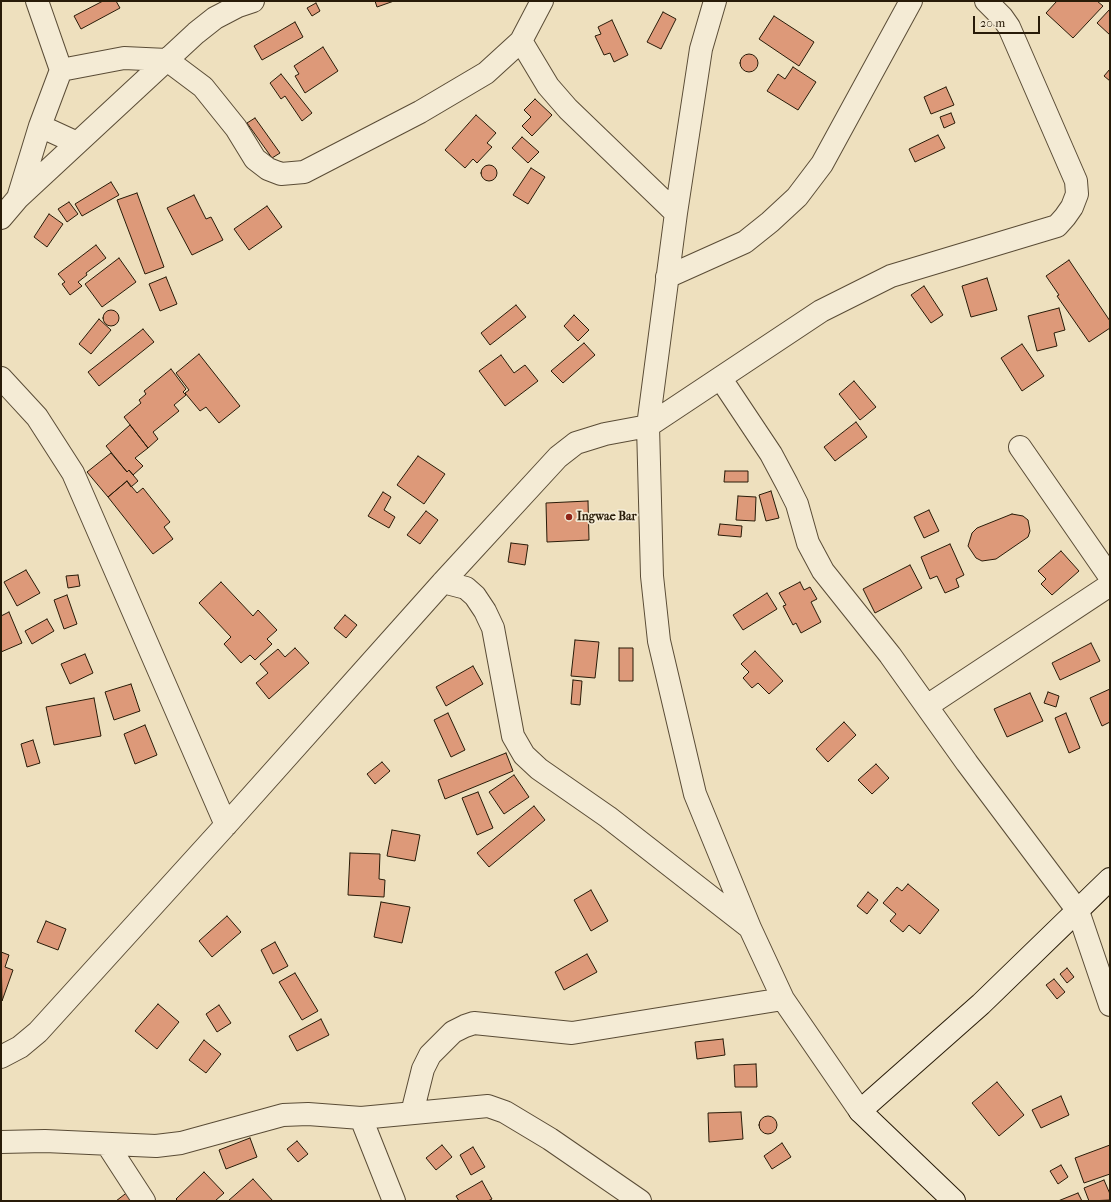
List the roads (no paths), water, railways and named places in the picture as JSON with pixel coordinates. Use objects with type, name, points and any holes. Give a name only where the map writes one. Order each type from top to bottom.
[{"type":"street","points":[[18,198],[40,126],[62,70],[37,1]]},
{"type":"street","points":[[1,218],[18,198],[167,60],[213,9],[238,6],[253,1]]},
{"type":"street","points":[[62,70],[124,58],[167,60],[203,87],[236,128],[255,158],[268,169],[281,174],[304,172],[420,112],[486,73],[521,41],[542,1]]},
{"type":"street","points":[[715,1],[702,49],[676,213],[648,426],[652,576],[659,641],[695,794],[750,928],[783,999],[860,1111],[954,1201]]},
{"type":"street","points":[[667,277],[745,242],[798,197],[822,164],[912,1]]},
{"type":"street","points":[[1,1057],[20,1047],[38,1032],[226,825],[443,582],[558,457],[576,443],[605,434],[648,426],[721,379],[821,311],[891,276],[1057,226],[1072,206],[1077,194],[1076,181],[1009,27],[1002,16],[986,1]]},
{"type":"street","points":[[521,41],[548,86],[568,108],[676,213]]},
{"type":"street","points":[[40,126],[77,143]]},
{"type":"street","points":[[1,378],[37,417],[73,473],[226,825]]},
{"type":"street","points":[[721,379],[770,454],[787,484],[797,504],[808,543],[823,571],[890,655],[967,764],[1078,911],[1110,1005]]},
{"type":"street","points":[[1020,447],[1110,577]]},
{"type":"street","points":[[443,582],[471,592],[485,611],[493,628],[513,736],[524,755],[539,769],[608,817],[750,928]]},
{"type":"street","points":[[927,706],[1110,584]]},
{"type":"street","points":[[860,1111],[981,1004],[1110,879]]},
{"type":"street","points":[[412,1113],[420,1077],[430,1055],[454,1032],[474,1023],[572,1033],[783,999]]},
{"type":"street","points":[[1,1142],[156,1146],[181,1143],[283,1115],[308,1114],[361,1118],[488,1106],[505,1112],[550,1139],[640,1201]]},
{"type":"street","points":[[361,1118],[394,1201]]},
{"type":"street","points":[[107,1144],[144,1201]]},
{"type":"place","name":"Ingwae Bar","points":[[569,517]]}]
